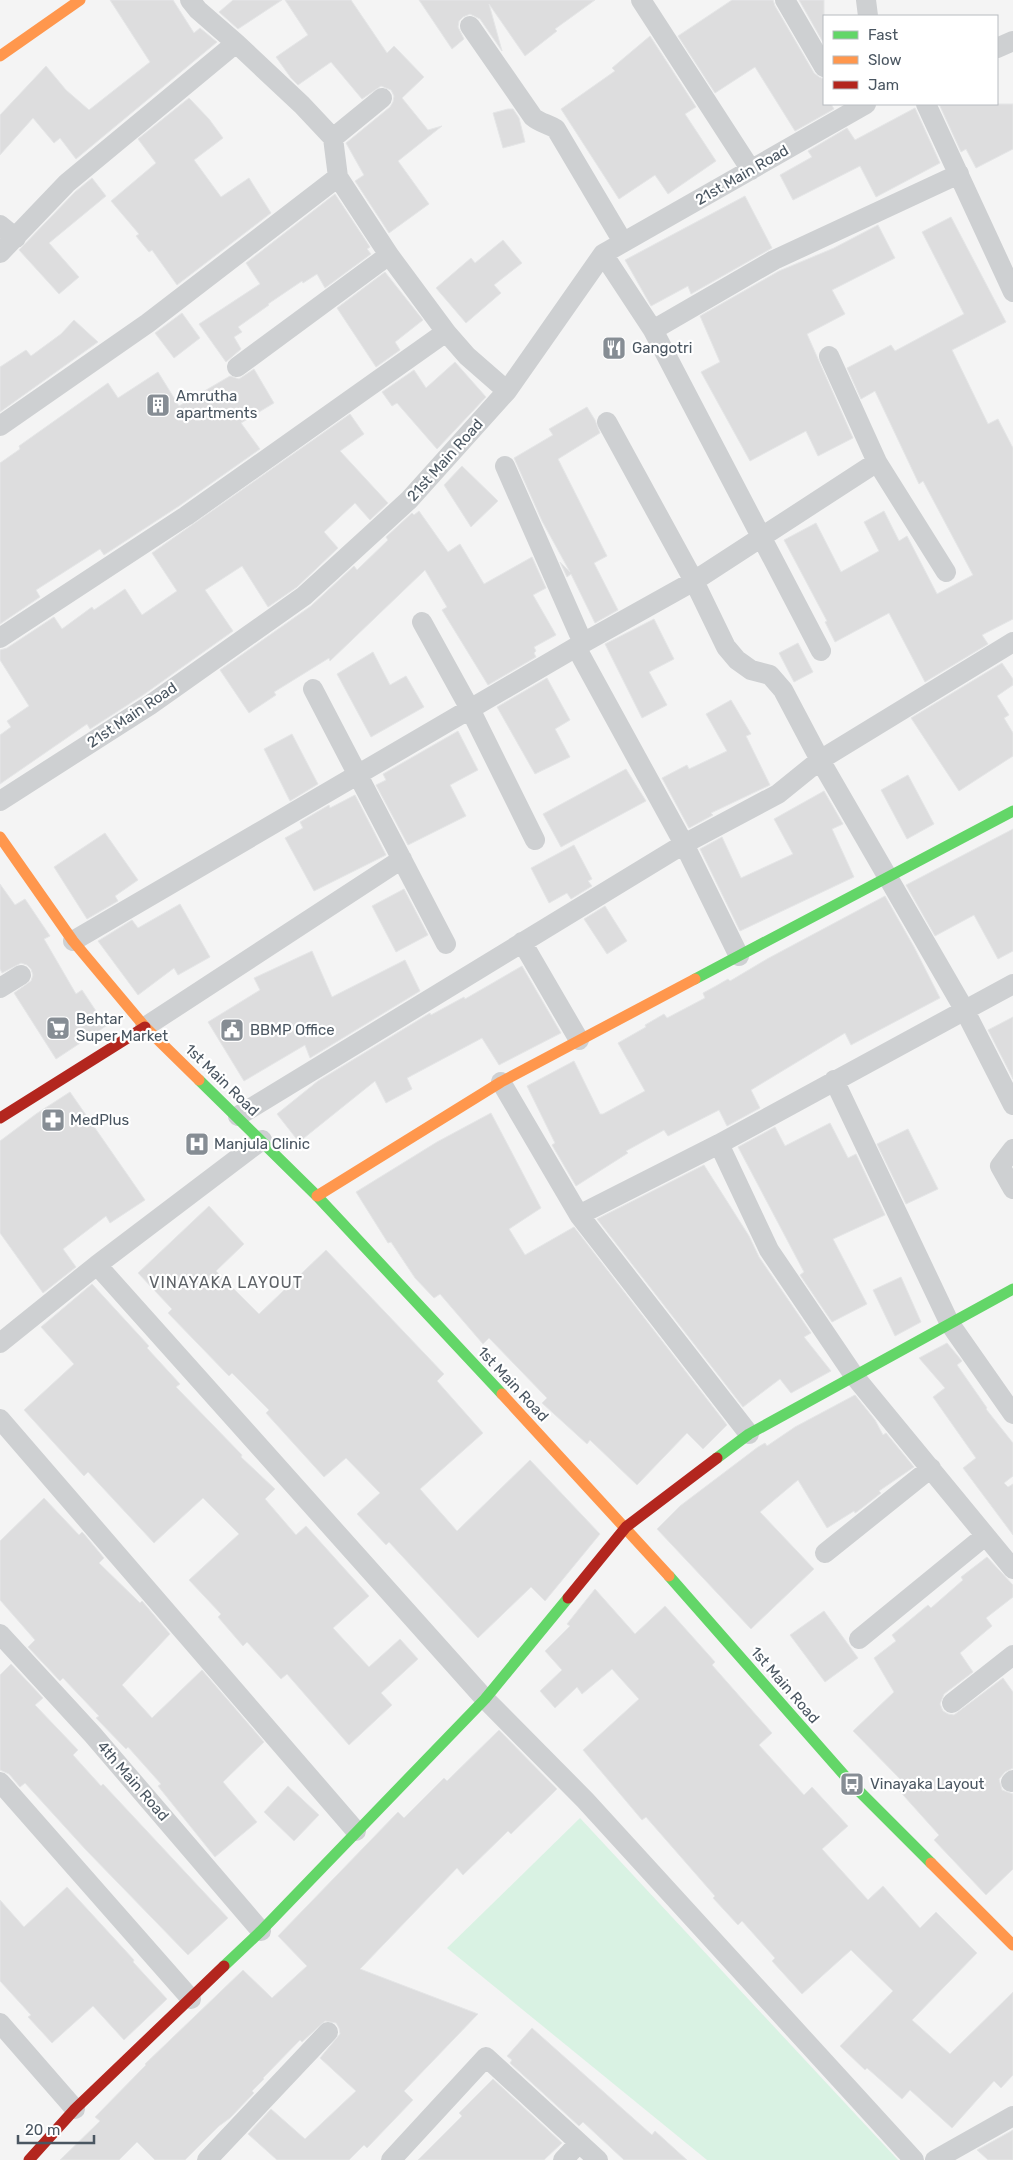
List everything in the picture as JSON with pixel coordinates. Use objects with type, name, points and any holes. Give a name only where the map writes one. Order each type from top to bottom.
[{"type":"street","points":[[0,56],[80,0]]},
{"type":"street","points":[[190,0],[198,10],[302,105],[333,138],[338,178],[389,255],[446,332],[467,356],[507,391]]},
{"type":"street","points":[[641,0],[751,170]]},
{"type":"street","points":[[785,0],[823,66]]},
{"type":"street","points":[[866,0],[868,15]]},
{"type":"street","points":[[470,26],[533,117],[539,122],[548,124],[556,129],[623,242]]},
{"type":"street","points":[[998,48],[1013,41]]},
{"type":"street","points":[[0,253],[67,183],[236,43]]},
{"type":"street","points":[[333,138],[382,98]]},
{"type":"street","points":[[926,105],[1013,292]]},
{"type":"street","name":"21st Main Road","points":[[0,801],[150,705],[304,596],[409,500],[507,391],[604,254],[751,170],[854,107]]},
{"type":"street","points":[[652,330],[774,260],[959,174]]},
{"type":"street","points":[[0,426],[148,322],[338,178]]},
{"type":"street","points":[[0,225],[16,238]]},
{"type":"street","points":[[604,254],[652,330],[821,651]]},
{"type":"street","points":[[238,367],[389,255]]},
{"type":"street","points":[[0,638],[186,516],[446,332]]},
{"type":"street","points":[[829,356],[877,462],[946,572]]},
{"type":"street","points":[[607,422],[694,581],[726,647],[737,660],[751,670],[770,675],[782,690],[820,760],[964,1009],[1013,1105]]},
{"type":"street","points":[[73,941],[579,645],[694,581],[877,462]]},
{"type":"street","points":[[504,466],[579,645],[684,844],[739,956]]},
{"type":"street","points":[[422,622],[470,709],[534,840]]},
{"type":"street","points":[[238,1116],[684,844],[778,794],[820,760],[1013,642]]},
{"type":"street","points":[[313,689],[446,944]]},
{"type":"street","points":[[317,1196],[501,1082],[1013,811]]},
{"type":"street","name":"1st Main Road","points":[[0,837],[73,941],[145,1027],[238,1116],[317,1196],[626,1527],[852,1784],[1013,1945]]},
{"type":"street","points":[[0,1118],[145,1027],[402,859]]},
{"type":"street","points":[[522,942],[579,1040]]},
{"type":"street","points":[[0,988],[22,975]]},
{"type":"street","points":[[579,1215],[719,1144],[1013,984]]},
{"type":"street","points":[[834,1080],[950,1324],[1013,1414]]},
{"type":"street","points":[[501,1082],[579,1215],[749,1434]]},
{"type":"street","points":[[0,1343],[97,1265],[262,1140]]},
{"type":"street","points":[[719,1144],[769,1250],[855,1377],[1013,1569]]},
{"type":"street","points":[[1013,1149],[1000,1166],[1013,1189]]},
{"type":"street","points":[[97,1265],[484,1700],[585,1800],[914,2160]]},
{"type":"street","points":[[29,2160],[76,2109],[261,1931],[484,1700],[626,1527],[749,1434],[1013,1289]]},
{"type":"street","points":[[0,1419],[356,1831]]},
{"type":"street","points":[[825,1553],[931,1468]]},
{"type":"street","points":[[859,1639],[984,1536]]},
{"type":"street","name":"4th Main Road","points":[[0,1634],[93,1735],[261,1931]]},
{"type":"street","points":[[952,1703],[1013,1655]]},
{"type":"street","points":[[0,1782],[191,1998]]},
{"type":"street","points":[[0,2023],[76,2109]]},
{"type":"street","points":[[207,2160],[328,2032]]},
{"type":"street","points":[[391,2160],[486,2056],[598,2160]]},
{"type":"street","points":[[935,2160],[1013,2116]]},
{"type":"street","points":[[564,2160],[579,2143]]},
{"type":"green space","points":[[580,1818],[898,2160],[707,2160],[447,1948]]},
{"type":"building","points":[[110,0],[173,0],[194,33],[200,28],[217,42],[76,159],[60,138],[54,143],[33,118],[0,155],[0,115],[46,66],[66,90],[89,110],[150,62]]},
{"type":"building","points":[[233,0],[282,0],[238,29],[219,12]]},
{"type":"building","points":[[285,0],[351,0],[387,53],[394,46],[424,77],[402,98],[428,130],[442,126],[398,161],[429,204],[389,233],[355,181],[364,175],[346,143],[390,107],[394,96],[391,90],[381,86],[362,99],[331,62],[298,85],[276,57],[308,35]]},
{"type":"building","points":[[419,0],[595,0],[555,29],[557,31],[525,56],[489,4],[502,51],[480,19],[470,14],[459,21],[458,27],[464,39],[452,49]]},
{"type":"building","points":[[732,0],[773,0],[814,73],[823,79],[823,105],[832,105],[834,109],[795,131],[755,67],[715,93],[678,36]]},
{"type":"building","points":[[799,0],[824,0],[823,42]]},
{"type":"building","points":[[650,36],[696,107],[685,114],[716,161],[668,194],[655,175],[619,199],[561,109],[615,71],[612,68]]},
{"type":"building","points":[[189,98],[209,119],[223,138],[194,160],[221,197],[249,178],[271,213],[177,285],[152,250],[149,252],[136,236],[139,234],[111,201],[156,163],[138,139]]},
{"type":"building","points":[[1013,104],[1013,149],[976,168],[966,149],[961,152],[939,105]]},
{"type":"building","points":[[915,108],[940,163],[876,197],[860,166],[793,200],[780,175],[812,157],[808,151],[847,128],[855,140]]},
{"type":"building","points":[[513,109],[519,118],[525,142],[503,148],[493,113]]},
{"type":"building","points":[[92,178],[106,196],[49,243],[79,277],[59,294],[19,250],[75,192]]},
{"type":"building","points":[[335,194],[370,247],[367,249],[371,254],[325,288],[317,274],[303,283],[302,281],[268,304],[238,327],[242,332],[234,337],[241,349],[226,362],[199,324],[260,284],[246,263]]},
{"type":"building","points":[[745,196],[772,248],[691,294],[688,286],[651,306],[625,260]]},
{"type":"building","points":[[951,217],[1006,322],[952,350],[988,424],[998,419],[1013,448],[1013,619],[982,635],[988,644],[925,682],[889,613],[835,642],[825,622],[827,621],[784,540],[816,523],[841,572],[879,551],[864,522],[884,511],[899,541],[907,536],[937,594],[973,575],[923,481],[919,484],[875,391],[861,399],[847,368],[891,345],[895,351],[964,314],[922,232]]},
{"type":"building","points":[[878,225],[895,258],[832,290],[845,314],[807,334],[853,438],[818,456],[806,431],[750,461],[701,372],[720,362],[700,316],[779,271],[834,248]]},
{"type":"building","points":[[503,240],[522,263],[494,285],[501,293],[466,323],[436,288],[471,258],[475,263]]},
{"type":"building","points":[[385,272],[423,320],[395,342],[400,350],[376,367],[337,308]]},
{"type":"building","points":[[182,313],[200,338],[174,358],[155,333]]},
{"type":"building","points":[[74,320],[98,342],[0,412],[0,367],[26,350],[31,356],[61,334]]},
{"type":"building","points":[[455,362],[486,397],[437,449],[397,403],[392,406],[382,392],[414,370],[426,388]]},
{"type":"building","points":[[254,369],[274,403],[241,423],[260,449],[179,506],[104,555],[100,549],[36,590],[40,597],[0,624],[0,463],[20,449],[19,446],[108,383],[118,398],[158,372],[179,406],[230,376],[239,379]]},
{"type":"building","points":[[587,407],[600,433],[558,459],[607,556],[594,563],[618,610],[595,623],[571,574],[567,577],[560,562],[570,572],[542,521],[514,458],[553,435],[549,429]]},
{"type":"building","points":[[350,414],[364,434],[340,451],[388,503],[370,520],[355,503],[324,532],[338,548],[297,587],[268,607],[242,566],[205,590],[233,631],[143,695],[90,729],[87,724],[0,784],[0,735],[11,727],[7,721],[29,706],[0,660],[0,650],[7,648],[54,617],[62,629],[92,607],[94,610],[125,589],[142,615],[177,591],[152,553]]},
{"type":"building","points":[[462,466],[498,501],[471,527],[444,485]]},
{"type":"building","points":[[419,511],[448,552],[460,544],[484,584],[532,557],[546,588],[533,595],[556,635],[534,647],[536,657],[488,685],[442,610],[447,607],[425,570],[330,661],[329,658],[274,692],[276,695],[249,713],[220,670],[311,606],[354,566],[357,570],[388,540],[386,537],[412,513],[414,515]]},
{"type":"building","points":[[654,619],[674,659],[649,672],[667,705],[642,718],[605,644]]},
{"type":"building","points":[[798,643],[813,672],[794,682],[779,653]]},
{"type":"building","points":[[373,652],[390,685],[406,676],[424,707],[371,737],[337,674]]},
{"type":"building","points":[[1002,663],[1013,679],[1013,685],[997,696],[1009,715],[1004,718],[1013,733],[1013,756],[959,791],[911,718]]},
{"type":"building","points":[[547,678],[570,720],[555,729],[570,757],[535,774],[497,707]]},
{"type":"building","points":[[731,700],[751,734],[746,736],[770,785],[711,813],[713,815],[689,828],[662,778],[687,765],[689,769],[727,751],[706,714]]},
{"type":"building","points":[[458,731],[478,770],[450,785],[466,816],[408,845],[376,785],[386,780],[383,774]]},
{"type":"building","points":[[292,734],[318,784],[290,801],[264,749]]},
{"type":"building","points":[[626,769],[646,801],[561,847],[543,814]]},
{"type":"building","points":[[908,775],[934,824],[907,839],[881,790]]},
{"type":"building","points":[[824,791],[843,824],[832,829],[854,877],[740,931],[700,849],[722,837],[741,878],[793,854],[774,819]]},
{"type":"building","points":[[355,795],[386,855],[314,891],[285,838],[303,828],[300,822],[329,805],[330,808]]},
{"type":"building","points":[[1013,829],[1013,951],[998,959],[974,915],[935,936],[906,885]]},
{"type":"building","points":[[105,833],[138,880],[115,896],[118,901],[87,919],[54,867]]},
{"type":"building","points":[[574,845],[592,879],[588,881],[592,886],[571,899],[567,893],[549,903],[531,868]]},
{"type":"building","points":[[0,884],[15,905],[25,899],[50,936],[44,939],[76,994],[82,990],[106,1026],[56,1059],[14,993],[31,981],[33,975],[31,969],[21,963],[2,973],[0,969]]},
{"type":"building","points":[[404,889],[428,935],[396,952],[372,906]]},
{"type":"building","points":[[885,896],[940,998],[851,1045],[845,1033],[751,1090],[760,1108],[727,1126],[719,1110],[668,1136],[664,1130],[626,1151],[628,1153],[576,1186],[552,1145],[555,1143],[527,1086],[574,1061],[600,1114],[603,1114],[645,1091],[618,1043],[664,1014],[667,1018],[705,998],[703,993],[728,979],[730,981]]},
{"type":"building","points":[[180,904],[210,957],[178,975],[174,968],[138,995],[98,941],[132,920],[138,928]]},
{"type":"building","points":[[605,906],[627,941],[607,954],[584,919]]},
{"type":"building","points":[[312,951],[332,997],[405,960],[420,991],[310,1058],[305,1045],[244,1081],[208,1022],[260,990],[254,978]]},
{"type":"building","points":[[522,966],[561,1033],[499,1065],[482,1038],[407,1078],[412,1089],[386,1103],[375,1081],[299,1142],[277,1114],[318,1081],[430,1013],[431,1015],[464,997],[465,999]]},
{"type":"building","points":[[1013,1017],[1013,1079],[988,1030]]},
{"type":"building","points":[[70,1092],[145,1200],[110,1223],[106,1216],[63,1249],[76,1267],[43,1293],[0,1233],[0,1141]]},
{"type":"building","points":[[491,1113],[541,1208],[509,1229],[525,1255],[574,1227],[727,1425],[703,1449],[687,1433],[637,1485],[590,1440],[587,1444],[542,1403],[547,1398],[489,1338],[483,1344],[440,1294],[434,1298],[415,1278],[391,1242],[388,1243],[356,1192],[437,1142]]},
{"type":"building","points":[[830,1123],[848,1158],[856,1154],[885,1215],[833,1239],[867,1304],[832,1322],[800,1275],[804,1272],[738,1147],[775,1127],[785,1146]]},
{"type":"building","points":[[908,1129],[938,1189],[906,1204],[877,1144]]},
{"type":"building","points":[[704,1165],[749,1236],[759,1257],[811,1333],[804,1337],[831,1371],[791,1393],[780,1379],[743,1407],[597,1219]]},
{"type":"building","points":[[209,1206],[244,1244],[216,1271],[259,1314],[326,1250],[444,1374],[437,1381],[483,1433],[420,1489],[457,1531],[530,1460],[600,1534],[545,1601],[531,1587],[478,1638],[389,1542],[386,1545],[357,1514],[380,1493],[346,1458],[324,1477],[266,1413],[269,1410],[232,1373],[229,1376],[168,1313],[172,1309],[138,1273]]},
{"type":"building","points":[[901,1277],[921,1322],[895,1336],[873,1290]]},
{"type":"building","points":[[92,1284],[149,1346],[147,1348],[180,1384],[176,1387],[242,1455],[241,1457],[275,1489],[265,1499],[296,1535],[306,1526],[369,1596],[333,1628],[369,1667],[400,1639],[418,1659],[381,1693],[392,1705],[349,1745],[287,1674],[281,1679],[247,1642],[243,1646],[218,1617],[221,1614],[189,1580],[239,1534],[203,1498],[154,1543],[88,1472],[84,1476],[24,1410],[74,1364],[41,1327]]},
{"type":"building","points":[[947,1343],[962,1361],[957,1365],[986,1409],[1013,1443],[1013,1476],[1004,1483],[1008,1487],[1013,1484],[1013,1535],[963,1468],[976,1458],[933,1397],[945,1388],[919,1358]]},
{"type":"building","points":[[855,1395],[875,1420],[883,1435],[886,1433],[914,1467],[879,1491],[881,1493],[858,1511],[855,1513],[854,1511],[827,1528],[798,1480],[760,1512],[814,1569],[751,1629],[657,1529],[680,1506],[758,1447],[765,1443],[767,1446],[795,1427]]},
{"type":"building","points":[[44,1498],[79,1535],[82,1532],[84,1534],[104,1558],[99,1563],[140,1603],[142,1601],[170,1634],[122,1685],[152,1718],[202,1670],[264,1742],[223,1782],[257,1822],[215,1857],[158,1786],[161,1784],[128,1747],[126,1749],[96,1718],[99,1716],[63,1678],[60,1681],[28,1647],[35,1640],[0,1600],[0,1541]]},
{"type":"building","points":[[987,1557],[1013,1585],[1013,1597],[986,1618],[992,1626],[960,1653],[973,1672],[944,1694],[940,1704],[943,1711],[954,1715],[1003,1678],[1013,1692],[1013,1768],[1005,1772],[999,1779],[1002,1790],[1013,1794],[1013,1869],[986,1895],[934,1840],[939,1835],[895,1786],[901,1780],[853,1731],[894,1692],[874,1658],[896,1641],[892,1635],[928,1605],[931,1608],[963,1580],[961,1577]]},
{"type":"building","points":[[595,1589],[635,1634],[665,1606],[715,1662],[712,1665],[772,1733],[759,1745],[804,1795],[812,1787],[848,1826],[822,1849],[868,1900],[883,1886],[920,1928],[936,1912],[977,1953],[912,2020],[950,2054],[1013,1992],[1013,2075],[1001,2088],[994,2081],[952,2128],[910,2090],[902,2099],[867,2068],[865,2070],[840,2046],[893,1991],[851,1950],[802,1994],[772,1961],[775,1958],[742,1921],[738,1925],[713,1898],[715,1896],[646,1817],[642,1820],[583,1750],[639,1699],[612,1669],[582,1694],[577,1687],[555,1708],[540,1691],[562,1670],[545,1651],[570,1626],[567,1624]]},
{"type":"building","points":[[824,1611],[858,1658],[825,1682],[790,1635]]},
{"type":"building","points":[[11,1664],[43,1698],[35,1705],[78,1750],[73,1755],[101,1786],[103,1784],[228,1918],[188,1955],[86,1850],[25,1783],[20,1787],[9,1774],[0,1770],[0,1675]]},
{"type":"building","points":[[499,1730],[557,1789],[511,1834],[508,1831],[463,1875],[457,1868],[360,1969],[478,2014],[404,2091],[413,2100],[367,2148],[364,2145],[349,2160],[277,2160],[248,2134],[271,2109],[305,2139],[356,2091],[320,2058],[340,2034],[336,2023],[325,2021],[302,2042],[300,2040],[263,2078],[252,2091],[254,2093],[185,2160],[155,2160],[137,2142],[119,2160],[60,2160],[100,2121],[95,2117],[145,2064],[243,1970],[272,1998],[307,1966],[278,1936],[398,1812],[404,1818],[444,1778],[447,1781]]},
{"type":"building","points":[[288,1786],[319,1815],[294,1841],[264,1812]]},
{"type":"building","points":[[67,1887],[167,1999],[124,2040],[93,2006],[52,2043],[28,2017],[31,2015],[0,1981],[0,1900],[24,1927]]},
{"type":"building","points":[[532,2028],[652,2135],[655,2131],[687,2160],[624,2160],[583,2122],[579,2126],[510,2063],[512,2060],[507,2056]]},
{"type":"building","points":[[493,2079],[562,2143],[544,2160],[418,2160],[462,2116],[459,2113]]},
{"type":"building","points":[[1013,2130],[1013,2160],[988,2160],[977,2150]]},
{"type":"traffic: fast","points":[[695,979],[1013,811]]},
{"type":"traffic: fast","points":[[199,1080],[317,1196],[502,1394]]},
{"type":"traffic: fast","points":[[717,1458],[749,1434],[1013,1289]]},
{"type":"traffic: fast","points":[[669,1576],[852,1784],[931,1863]]},
{"type":"traffic: fast","points":[[224,1966],[261,1931],[485,1699],[568,1598]]},
{"type":"traffic: slow","points":[[0,56],[80,0]]},
{"type":"traffic: slow","points":[[0,837],[73,941],[145,1027],[199,1080]]},
{"type":"traffic: slow","points":[[317,1196],[501,1082],[695,979]]},
{"type":"traffic: slow","points":[[502,1394],[669,1576]]},
{"type":"traffic: slow","points":[[931,1863],[1013,1945]]},
{"type":"traffic: jam","points":[[0,1118],[145,1027]]},
{"type":"traffic: jam","points":[[568,1598],[626,1527],[717,1458]]},
{"type":"traffic: jam","points":[[29,2160],[75,2109],[224,1966]]},
{"type":"place","name":"Gangotri","points":[[614,348]]},
{"type":"place","name":"Amrutha apartments","points":[[158,405]]},
{"type":"place","name":"Behtar Super Market","points":[[58,1028]]},
{"type":"place","name":"BBMP Office","points":[[232,1030]]},
{"type":"place","name":"MedPlus","points":[[53,1120]]},
{"type":"place","name":"Manjula Clinic","points":[[197,1144]]},
{"type":"place","name":"Vinayaka Layout","points":[[852,1784]]},
{"type":"district","name":"VINAYAKA LAYOUT","points":[[226,1282]]}]
